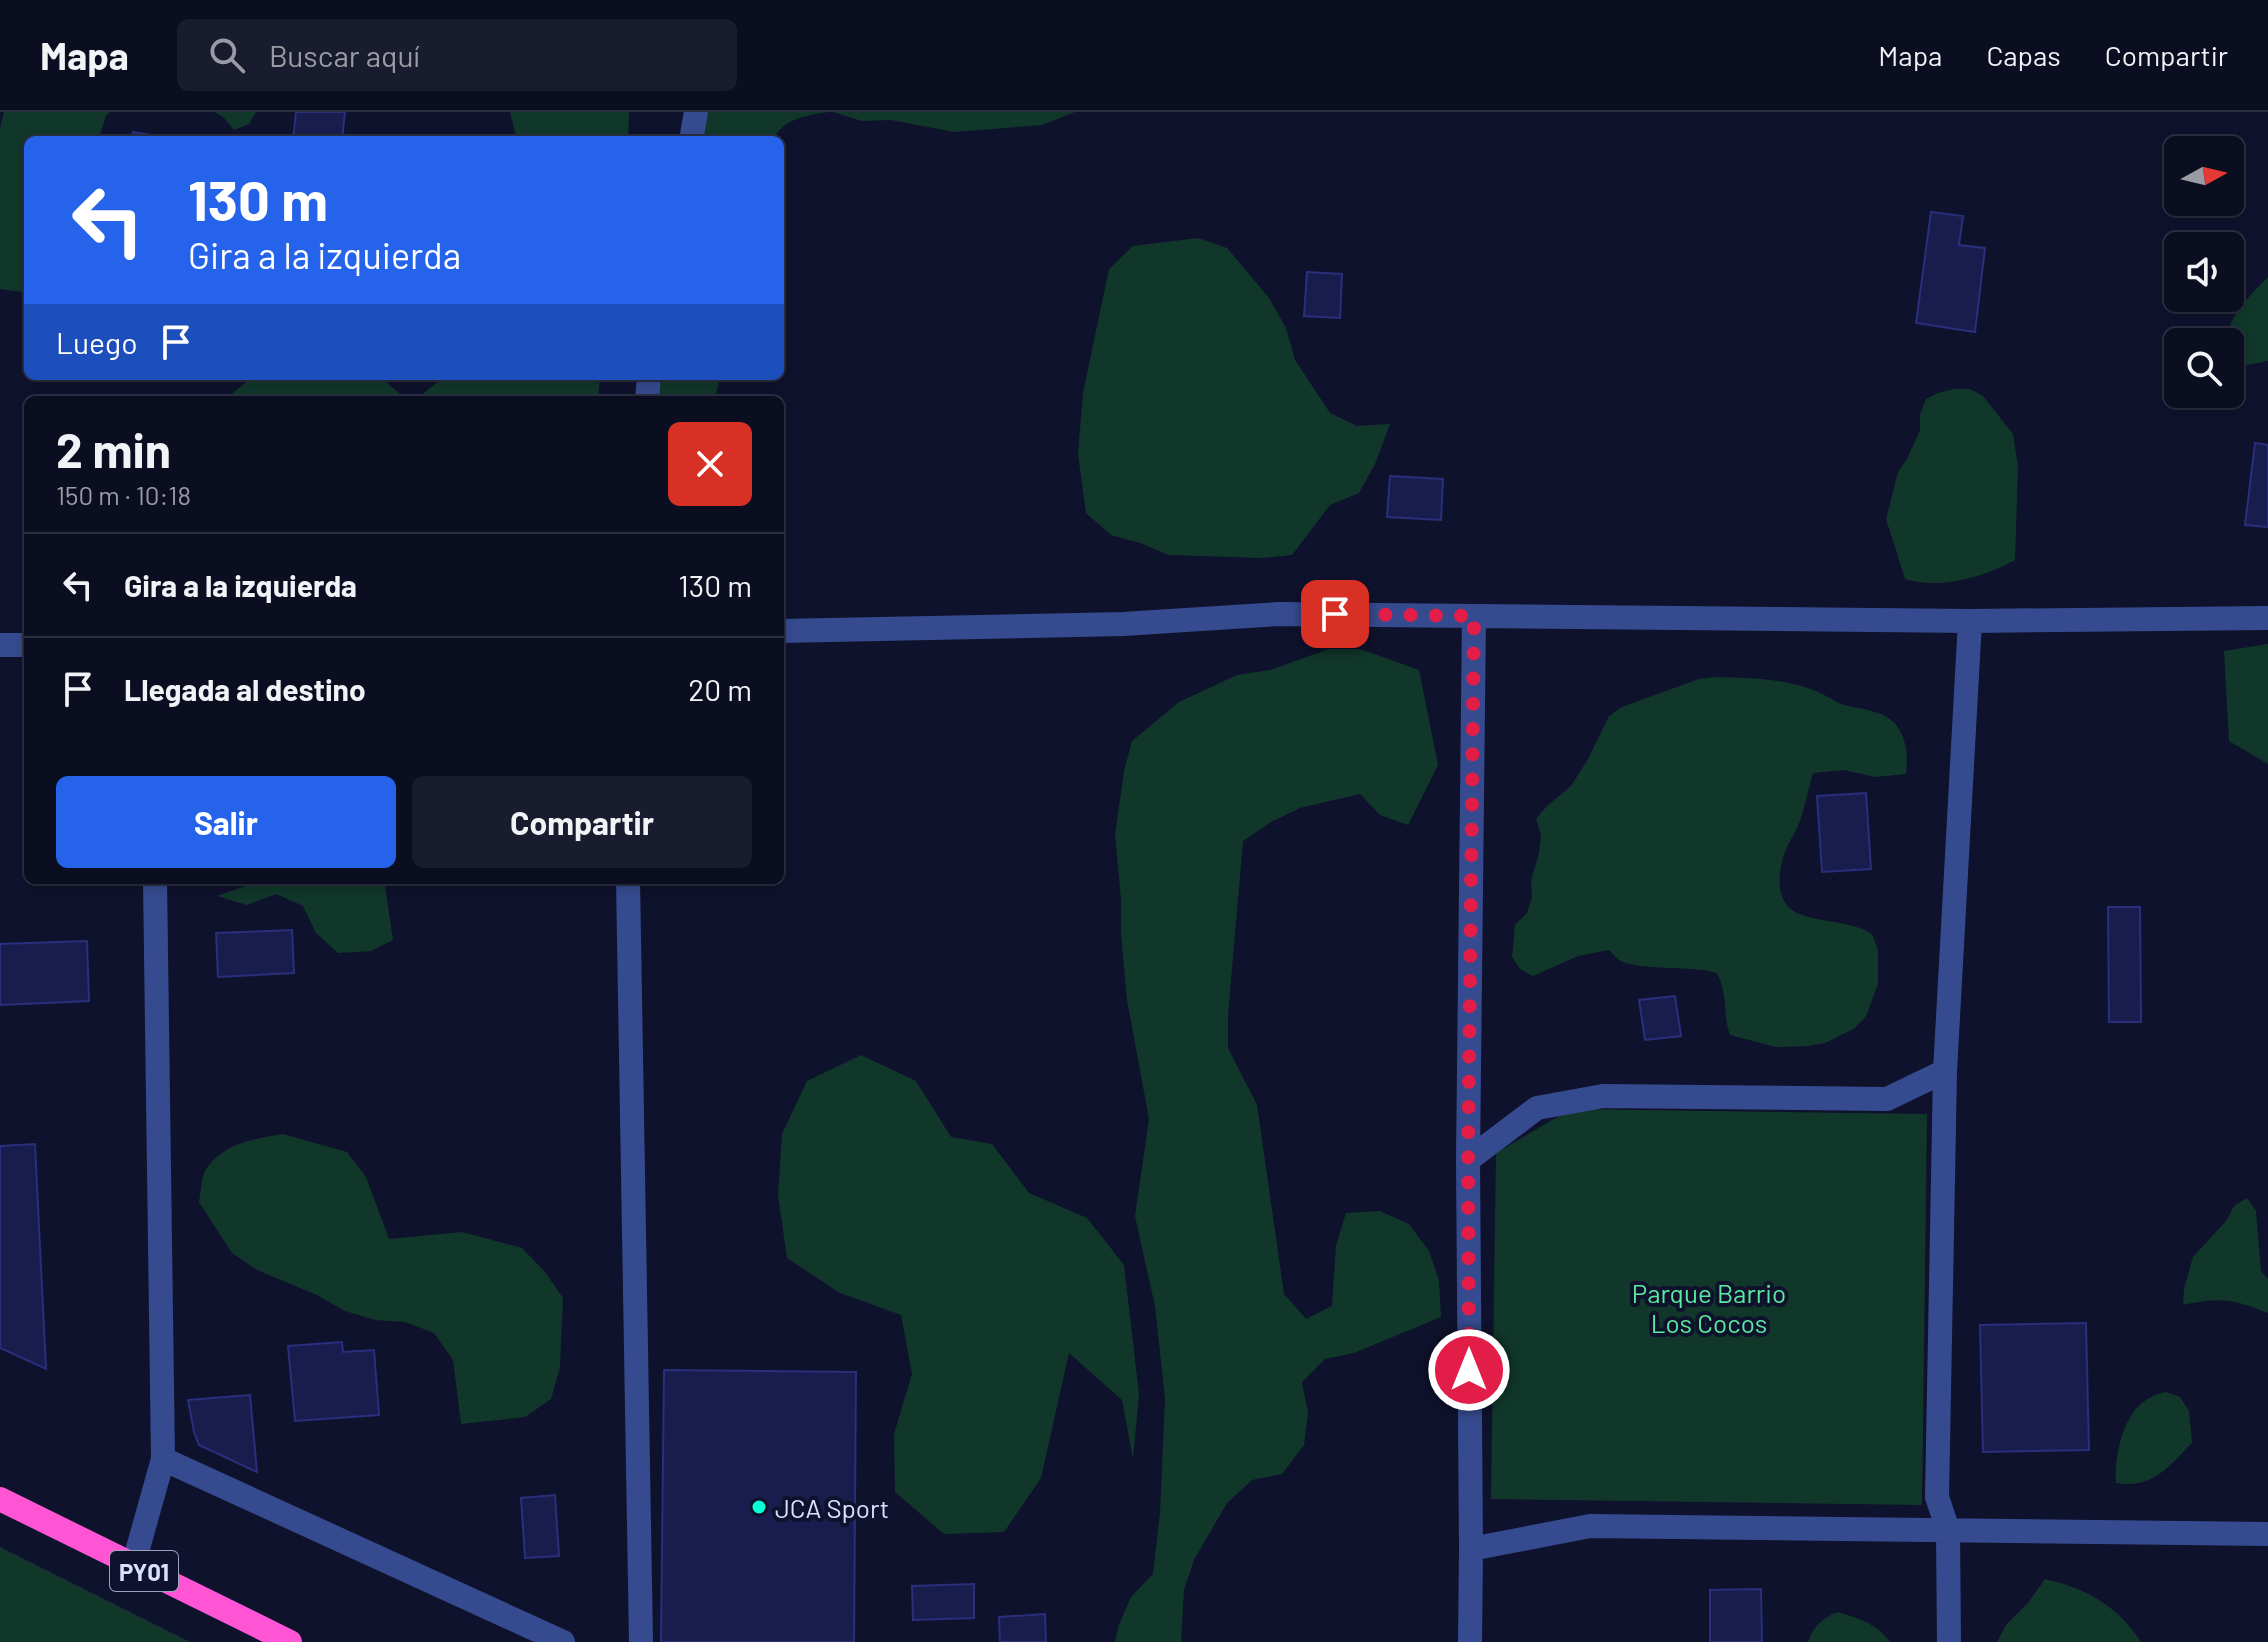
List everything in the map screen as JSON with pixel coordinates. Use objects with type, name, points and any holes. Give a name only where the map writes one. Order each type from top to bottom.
[{"type":"highway","name":"PY01","points":[[0,1499],[290,1642]]},
{"type":"street","points":[[692,136],[696,112]]},
{"type":"street","points":[[784,631],[1123,624],[1279,614],[1970,621],[2268,618]]},
{"type":"street","points":[[1470,1642],[1468,1160],[1474,616]]},
{"type":"street","points":[[1949,1642],[1948,1530],[1937,1497],[1945,1071],[1970,621]]},
{"type":"street","points":[[0,645],[24,645]]},
{"type":"street","points":[[133,1566],[163,1459],[155,884]]},
{"type":"street","points":[[628,884],[641,1642]]},
{"type":"street","points":[[1468,1160],[1537,1108],[1603,1096],[1887,1099],[1945,1071]]},
{"type":"street","points":[[163,1459],[563,1642]]},
{"type":"street","points":[[1471,1549],[1590,1526],[2268,1534]]},
{"type":"green space","points":[[4,112],[110,112],[99,136],[24,136],[24,292],[0,289],[0,128]]},
{"type":"green space","points":[[215,112],[256,112],[249,124],[234,130]]},
{"type":"green space","points":[[510,112],[629,112],[628,136],[516,136]]},
{"type":"green space","points":[[692,112],[829,112],[790,122],[775,136],[687,136]]},
{"type":"green space","points":[[833,112],[1075,112],[1042,125],[954,132],[891,120],[862,121]]},
{"type":"green space","points":[[1198,238],[1227,248],[1269,298],[1286,328],[1295,360],[1330,413],[1357,426],[1390,424],[1375,464],[1359,493],[1330,505],[1292,555],[1262,558],[1169,555],[1111,535],[1086,513],[1078,454],[1083,393],[1109,269],[1133,246]]},
{"type":"green space","points":[[2268,277],[2268,361],[2244,365],[2244,328],[2230,328],[2238,312],[2244,312],[2244,303]]},
{"type":"green space","points":[[247,380],[384,380],[402,396],[229,396]]},
{"type":"green space","points":[[438,380],[600,380],[598,396],[420,396]]},
{"type":"green space","points":[[642,380],[719,380],[716,396],[640,396]]},
{"type":"green space","points":[[1954,389],[1970,389],[1983,396],[2013,434],[2018,467],[2015,560],[1990,572],[1962,580],[1918,582],[1905,579],[1886,519],[1898,472],[1920,430],[1920,414],[1926,399]]},
{"type":"green space","points":[[2268,644],[2268,764],[2229,741],[2224,651]]},
{"type":"green space","points":[[1329,649],[1360,649],[1419,670],[1438,765],[1408,825],[1380,815],[1360,794],[1300,808],[1271,822],[1243,841],[1228,1048],[1257,1105],[1284,1294],[1306,1319],[1332,1306],[1336,1246],[1346,1213],[1380,1211],[1409,1224],[1429,1251],[1439,1280],[1441,1317],[1354,1353],[1325,1359],[1302,1382],[1308,1413],[1304,1445],[1282,1474],[1252,1480],[1227,1503],[1194,1560],[1184,1590],[1181,1642],[1115,1642],[1131,1597],[1153,1574],[1160,1513],[1165,1399],[1155,1306],[1135,1216],[1149,1119],[1127,1000],[1121,934],[1115,835],[1124,771],[1132,741],[1179,702],[1237,675],[1270,670]]},
{"type":"green space","points":[[1715,677],[1777,681],[1813,690],[1841,704],[1886,716],[1897,726],[1905,743],[1906,774],[1875,777],[1844,770],[1813,773],[1800,821],[1783,858],[1780,887],[1792,910],[1872,934],[1878,950],[1878,984],[1866,1016],[1855,1028],[1825,1043],[1776,1047],[1730,1035],[1717,973],[1627,963],[1609,950],[1578,956],[1533,976],[1520,969],[1512,957],[1515,925],[1527,913],[1532,898],[1531,881],[1541,835],[1536,819],[1571,786],[1609,716],[1622,707],[1699,679]]},
{"type":"green space","points":[[385,884],[393,940],[371,951],[338,953],[316,933],[303,906],[276,894],[247,905],[217,896],[246,886]]},
{"type":"green space","points":[[861,1055],[916,1081],[951,1137],[992,1144],[1029,1193],[1087,1218],[1124,1265],[1139,1394],[1133,1459],[1122,1400],[1069,1353],[1041,1478],[1004,1532],[944,1534],[895,1492],[894,1434],[912,1374],[901,1315],[840,1293],[787,1258],[778,1195],[782,1134],[807,1081]]},
{"type":"green space","name":"Parque Barrio Los Cocos","points":[[1571,1109],[1927,1114],[1922,1505],[1491,1499],[1496,1153]]},
{"type":"green space","points":[[283,1134],[347,1152],[366,1177],[389,1239],[462,1232],[522,1248],[545,1272],[563,1298],[560,1367],[551,1399],[525,1417],[461,1424],[453,1360],[434,1333],[405,1322],[375,1320],[345,1311],[317,1295],[257,1270],[232,1253],[199,1202],[205,1171],[230,1148]]},
{"type":"green space","points":[[2247,1198],[2256,1211],[2261,1271],[2268,1279],[2268,1313],[2226,1301],[2183,1305],[2193,1257],[2226,1221],[2234,1206]]},
{"type":"green space","points":[[2166,1392],[2180,1397],[2189,1411],[2192,1443],[2167,1468],[2150,1479],[2140,1483],[2116,1483],[2118,1451],[2129,1419],[2145,1401]]},
{"type":"green space","points":[[0,1547],[190,1642],[0,1642]]},
{"type":"green space","points":[[2045,1579],[2100,1600],[2122,1618],[2141,1642],[1997,1642],[2006,1625],[2028,1603]]},
{"type":"green space","points":[[1838,1612],[1873,1626],[1890,1642],[1808,1642],[1819,1623]]},
{"type":"building","points":[[296,112],[345,112],[342,136],[293,136]]},
{"type":"building","points":[[133,132],[158,136],[132,136]]},
{"type":"building","points":[[1931,212],[1963,216],[1959,245],[1985,248],[1975,332],[1916,323]]},
{"type":"building","points":[[1307,272],[1342,274],[1340,318],[1304,316]]},
{"type":"building","points":[[2255,443],[2268,445],[2268,527],[2245,525]]},
{"type":"building","points":[[1390,476],[1443,479],[1441,520],[1387,517]]},
{"type":"building","points":[[1866,793],[1871,869],[1822,872],[1817,796]]},
{"type":"building","points":[[2108,907],[2140,907],[2141,1022],[2109,1022]]},
{"type":"building","points":[[292,930],[294,973],[218,977],[216,933]]},
{"type":"building","points":[[87,941],[89,1001],[0,1005],[0,944]]},
{"type":"building","points":[[1675,996],[1681,1036],[1645,1040],[1639,1000]]},
{"type":"building","points":[[35,1144],[46,1369],[0,1348],[0,1146]]},
{"type":"building","points":[[2086,1323],[2089,1450],[1983,1452],[1980,1325]]},
{"type":"building","points":[[342,1342],[343,1352],[374,1350],[379,1415],[295,1421],[288,1346]]},
{"type":"building","name":"JCA Sport","points":[[664,1370],[856,1372],[854,1642],[661,1642]]},
{"type":"building","points":[[250,1395],[257,1472],[199,1445],[188,1400]]},
{"type":"building","points":[[555,1495],[559,1556],[525,1558],[521,1498]]},
{"type":"building","points":[[974,1584],[974,1618],[913,1620],[912,1586]]},
{"type":"building","points":[[1761,1589],[1762,1642],[1710,1642],[1710,1590]]},
{"type":"building","points":[[1045,1614],[1046,1642],[1000,1642],[999,1617]]},
{"type":"place","name":"JCA Sport","points":[[759,1507]]},
{"type":"route","points":[[1335,614],[1474,616],[1469,1370]]}]
